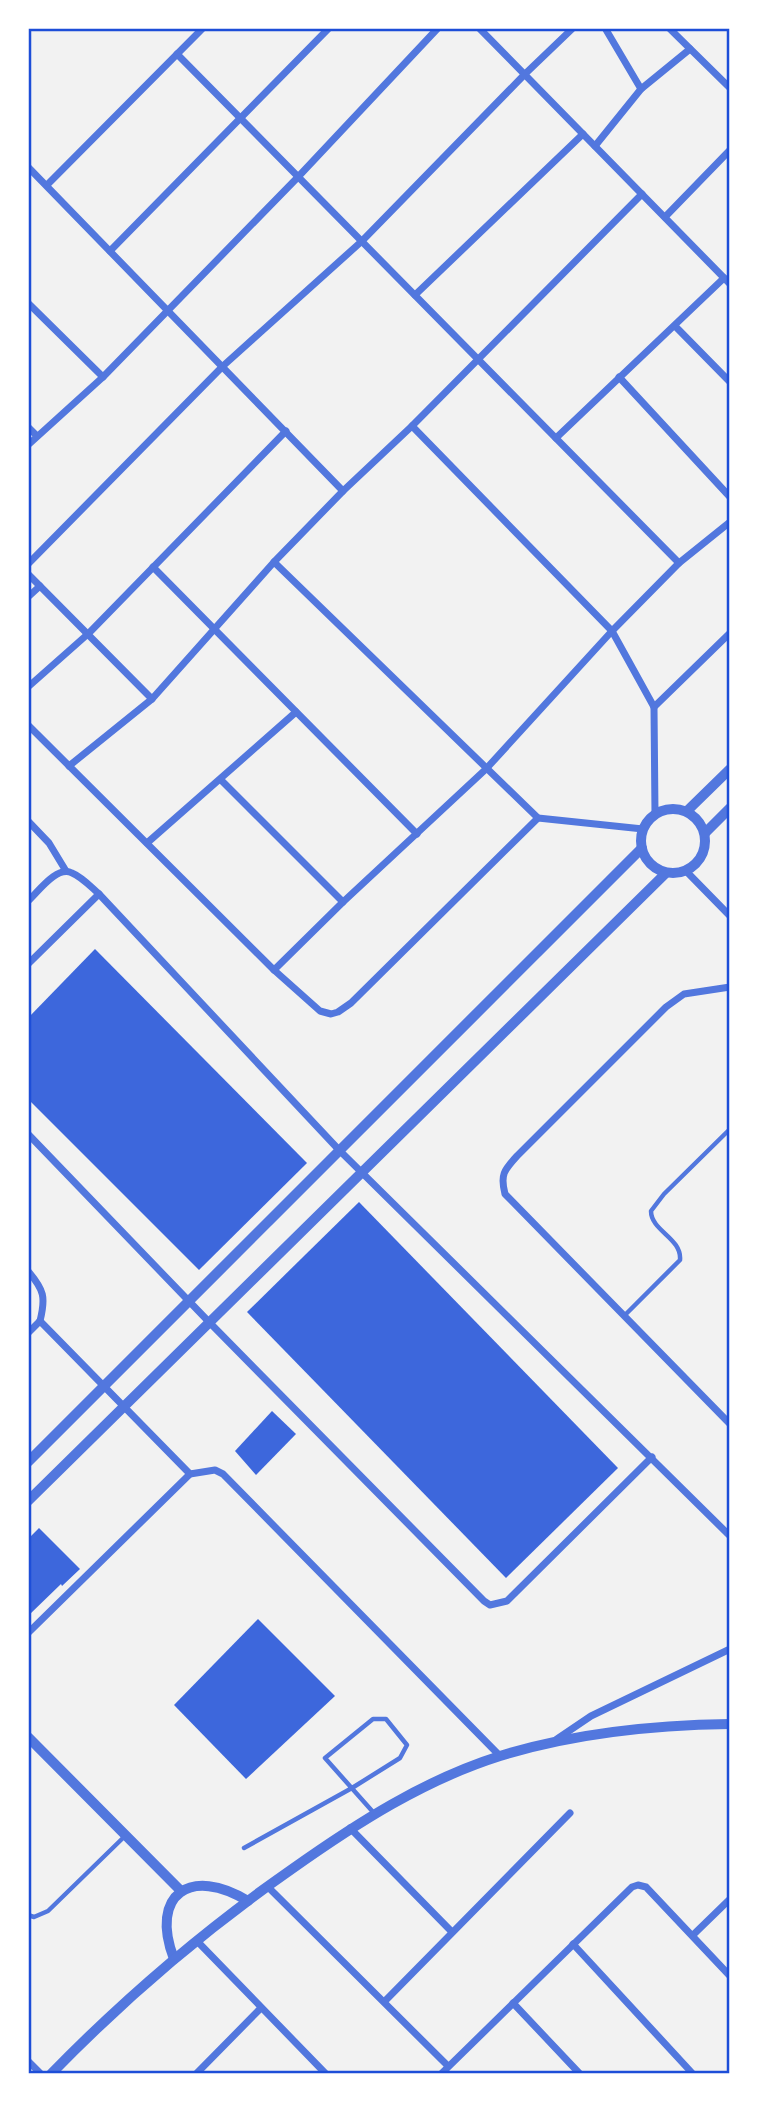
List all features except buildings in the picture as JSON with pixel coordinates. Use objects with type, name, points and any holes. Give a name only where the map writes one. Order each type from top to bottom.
[{"type":"street","points":[[47,185],[203,28]]},
{"type":"street","points":[[110,251],[329,28]]},
{"type":"street","points":[[28,445],[103,376],[298,177],[438,28]]},
{"type":"street","points":[[479,28],[730,284]]},
{"type":"street","points":[[28,564],[223,366],[362,242],[573,28]]},
{"type":"street","points":[[605,28],[642,89]]},
{"type":"street","points":[[669,28],[730,88]]},
{"type":"street","points":[[595,146],[642,89],[690,49]]},
{"type":"street","points":[[177,54],[679,563]]},
{"type":"street","points":[[415,295],[583,134]]},
{"type":"street","points":[[665,217],[729,152]]},
{"type":"street","points":[[29,170],[47,185],[343,491]]},
{"type":"street","points":[[69,766],[152,699],[274,562],[642,194]]},
{"type":"street","points":[[556,438],[723,278]]},
{"type":"street","points":[[28,303],[103,376]]},
{"type":"street","points":[[675,326],[730,382]]},
{"type":"street","points":[[619,377],[730,497]]},
{"type":"street","points":[[412,426],[612,631],[654,707],[655,814]]},
{"type":"street","points":[[28,427],[37,436]]},
{"type":"street","points":[[28,687],[89,633],[286,431]]},
{"type":"street","points":[[274,970],[486,769],[612,631],[679,563],[730,522]]},
{"type":"street","points":[[274,562],[538,818],[643,829]]},
{"type":"street","points":[[153,567],[417,834]]},
{"type":"street","points":[[28,574],[152,699]]},
{"type":"street","points":[[28,597],[40,586]]},
{"type":"street","points":[[654,707],[730,633]]},
{"type":"street","points":[[147,843],[296,712]]},
{"type":"street","points":[[28,725],[274,970],[320,1011],[331,1014],[351,1003],[538,818]]},
{"type":"street","points":[[687,811],[730,769]]},
{"type":"street","points":[[221,780],[343,902]]},
{"type":"street","points":[[705,833],[730,808]]},
{"type":"street","points":[[668,809],[687,811],[696,818],[705,833],[704,853],[699,862],[686,871],[666,873],[650,864],[642,848],[643,829],[655,814],[668,809]]},
{"type":"street","points":[[28,821],[49,843],[66,871]]},
{"type":"street","points":[[28,1462],[642,848]]},
{"type":"street","points":[[28,901],[58,873],[66,871],[73,873],[99,894],[340,1151],[730,1536]]},
{"type":"street","points":[[686,871],[730,916]]},
{"type":"street","points":[[28,1501],[666,873]]},
{"type":"street","points":[[28,964],[99,894]]},
{"type":"street","points":[[730,987],[684,994],[666,1007],[502,1171],[505,1194],[730,1424]]},
{"type":"street","points":[[28,1134],[189,1302],[490,1605],[507,1601],[652,1457]]},
{"type":"street","points":[[28,1271],[43,1292],[44,1304],[40,1321],[28,1333]]},
{"type":"street","points":[[40,1321],[190,1474]]},
{"type":"street","points":[[28,1633],[190,1474],[215,1470],[223,1474],[500,1756]]},
{"type":"street","points":[[551,1743],[591,1716],[730,1649]]},
{"type":"street","points":[[51,2074],[84,2040],[174,1959],[267,1886],[374,1814],[446,1777],[500,1756],[551,1743],[645,1728],[730,1724]]},
{"type":"street","points":[[28,1737],[181,1891]]},
{"type":"street","points":[[385,2001],[570,1813]]},
{"type":"street","points":[[350,1828],[452,1932]]},
{"type":"street","points":[[174,1959],[165,1929],[170,1903],[181,1891],[205,1885],[219,1886],[248,1901]]},
{"type":"street","points":[[267,1886],[448,2066]]},
{"type":"street","points":[[441,2074],[632,1887],[646,1887],[730,1976]]},
{"type":"street","points":[[693,1935],[730,1899]]},
{"type":"street","points":[[197,1941],[326,2074]]},
{"type":"street","points":[[573,1944],[693,2074]]},
{"type":"street","points":[[513,2003],[580,2074]]},
{"type":"street","points":[[196,2074],[261,2008]]},
{"type":"street","points":[[28,2061],[41,2074]]},
{"type":"lane","points":[[625,1314],[680,1260],[678,1247],[654,1222],[651,1211],[664,1194],[730,1129]]},
{"type":"lane","points":[[244,1848],[352,1788],[400,1758],[407,1745],[386,1719],[373,1719],[325,1758],[352,1788],[374,1814]]},
{"type":"lane","points":[[28,1915],[34,1917],[48,1911],[126,1835]]}]
